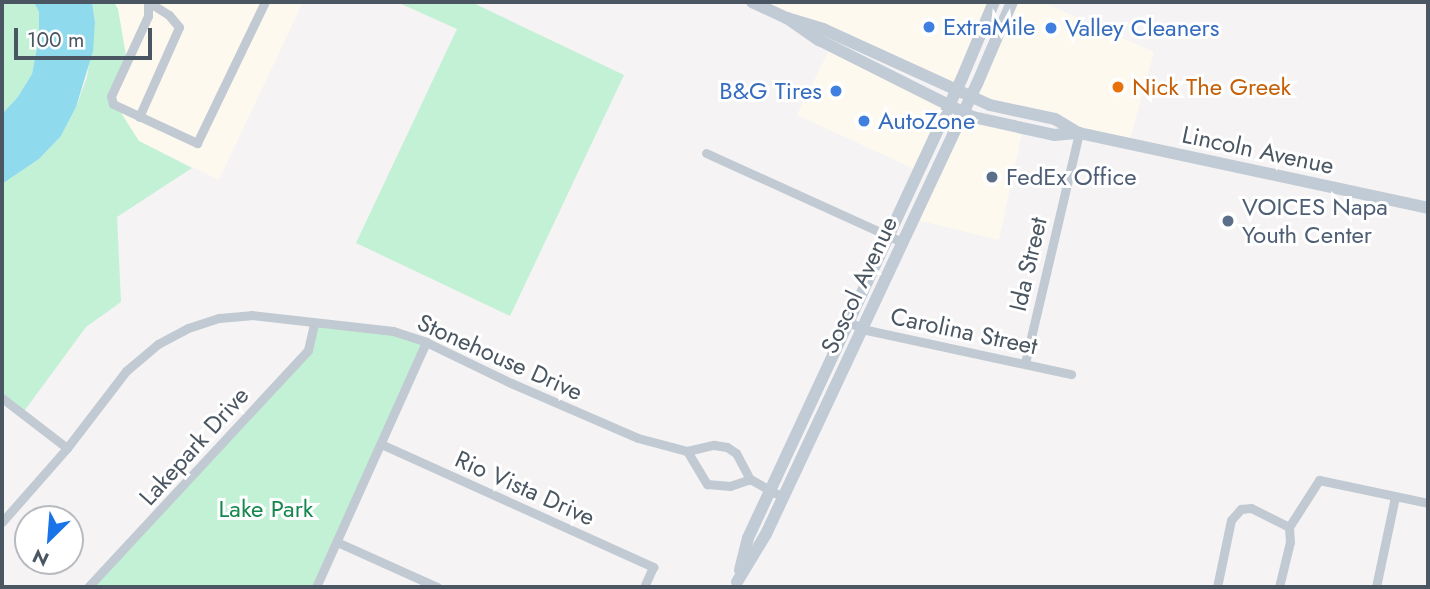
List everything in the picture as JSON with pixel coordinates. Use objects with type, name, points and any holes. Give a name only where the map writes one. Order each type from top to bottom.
[{"type":"main road","name":"Lincoln Avenue","points":[[752,2],[787,18],[823,29],[971,96],[1003,108],[1055,119],[1080,133]]},
{"type":"main road","name":"Soscol Avenue","points":[[736,585],[761,543],[783,496],[856,326],[889,236],[957,90],[994,2]]},
{"type":"main road","name":"Soscol Avenue","points":[[736,585],[748,538],[771,489],[902,242],[1012,2]]},
{"type":"main road","name":"Lincoln Avenue","points":[[787,18],[819,40],[963,112],[1054,135],[1080,133],[1428,208]]},
{"type":"street","points":[[148,2],[148,16],[111,96],[118,108],[197,143],[265,2]]},
{"type":"street","points":[[139,117],[179,27],[169,15],[148,2]]},
{"type":"street","name":"Ida Street","points":[[1025,363],[1080,133]]},
{"type":"street","points":[[706,153],[902,242]]},
{"type":"street","name":"Stonehouse Drive","points":[[2,522],[67,448],[126,371],[158,344],[188,328],[219,318],[251,314],[393,331],[426,342],[638,438],[687,451],[714,445],[727,447],[736,453],[750,479]]},
{"type":"street","name":"Lakepark Drive","points":[[88,587],[307,350],[314,323]]},
{"type":"street","name":"Carolina Street","points":[[856,326],[1071,374]]},
{"type":"street","points":[[316,587],[426,342]]},
{"type":"street","points":[[2,398],[67,448]]},
{"type":"street","name":"Rio Vista Drive","points":[[381,444],[653,567],[644,587]]},
{"type":"street","points":[[687,451],[707,484],[730,486],[750,479],[783,496]]},
{"type":"street","points":[[1279,587],[1290,542],[1289,527],[1319,480],[1428,503]]},
{"type":"street","points":[[1376,587],[1395,497]]},
{"type":"street","points":[[1217,587],[1231,520],[1241,509],[1251,508],[1289,527]]},
{"type":"street","points":[[337,542],[438,587]]},
{"type":"shaded area","points":[[114,2],[303,2],[219,180],[139,141],[113,104],[127,61]]},
{"type":"shaded area","points":[[752,2],[994,2],[956,90]]},
{"type":"shaded area","points":[[1012,2],[1042,2],[1154,52],[1129,143],[971,96]]},
{"type":"shaded area","points":[[831,46],[949,105],[919,171],[797,115]]},
{"type":"shaded area","points":[[963,112],[1023,128],[999,240],[913,219]]},
{"type":"green space","points":[[2,2],[34,2],[39,12],[39,37],[32,74],[17,98],[2,114]]},
{"type":"green space","points":[[92,2],[114,2],[118,9],[127,61],[111,96],[118,108],[139,141],[192,168],[117,217],[121,302],[86,327],[22,414],[2,398],[2,184],[39,159],[61,136],[76,107],[87,77],[95,22]]},
{"type":"green space","points":[[397,2],[471,2],[624,75],[510,316],[356,243],[457,29]]},
{"type":"green space","name":"Lake Park","points":[[314,323],[393,331],[426,342],[316,587],[87,587],[307,350]]},
{"type":"water","points":[[34,2],[92,2],[95,22],[93,51],[76,107],[61,136],[39,159],[2,184],[2,114],[17,98],[32,74],[39,37],[39,12]]},
{"type":"place","name":"ExtraMile","points":[[929,27]]},
{"type":"place","name":"Valley Cleaners","points":[[1051,28]]},
{"type":"place","name":"Nick The Greek","points":[[1118,87]]},
{"type":"place","name":"B&G Tires","points":[[836,91]]},
{"type":"place","name":"AutoZone","points":[[864,121]]},
{"type":"place","name":"FedEx Office","points":[[992,177]]},
{"type":"place","name":"VOICES Napa Youth Center","points":[[1228,221]]}]
